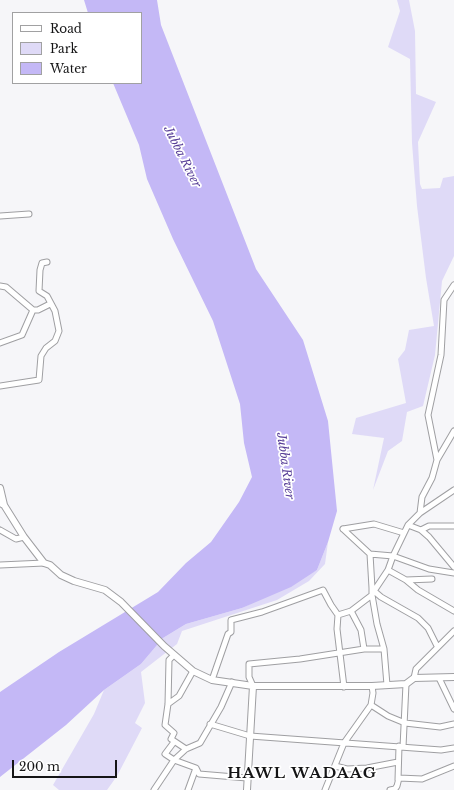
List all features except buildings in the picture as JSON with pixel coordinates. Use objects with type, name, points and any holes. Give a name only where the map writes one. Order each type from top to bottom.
[{"type":"main road","points":[[0,488],[2,504],[24,537],[44,563],[50,565],[61,575],[74,581],[105,590],[121,602],[164,646],[193,671],[212,680],[252,686],[344,687],[406,684],[414,678],[439,678],[454,676]]},
{"type":"main road","points":[[247,790],[252,686]]},
{"type":"street","points":[[0,216],[29,214]]},
{"type":"street","points":[[0,386],[39,380],[41,356],[46,348],[56,341],[59,331],[55,311],[47,296],[39,291],[40,270],[42,263],[48,262]]},
{"type":"street","points":[[437,460],[428,415],[441,355],[444,300],[454,285]]},
{"type":"street","points":[[0,286],[6,287],[33,310],[38,310],[50,304]]},
{"type":"street","points":[[0,343],[22,335],[33,310]]},
{"type":"street","points":[[420,513],[422,497],[432,478],[437,460],[454,431]]},
{"type":"street","points":[[338,615],[351,611],[373,591],[388,570],[408,525],[420,513],[454,490]]},
{"type":"street","points":[[404,534],[374,524],[343,529],[370,554],[393,556],[429,569],[454,573]]},
{"type":"street","points":[[408,525],[421,530],[429,537],[454,567]]},
{"type":"street","points":[[421,530],[429,526],[454,526]]},
{"type":"street","points":[[0,530],[16,539],[24,537]]},
{"type":"street","points":[[370,554],[373,591],[384,649],[387,685]]},
{"type":"street","points":[[0,565],[44,563]]},
{"type":"street","points":[[388,570],[454,611]]},
{"type":"street","points":[[406,580],[432,579]]},
{"type":"street","points":[[212,680],[228,634],[231,632],[231,620],[262,612],[324,590],[331,605],[338,615],[337,629],[344,687]]},
{"type":"street","points":[[373,591],[418,618],[428,628],[437,646]]},
{"type":"street","points":[[351,611],[361,630],[364,649]]},
{"type":"street","points":[[414,678],[416,669],[454,630]]},
{"type":"street","points":[[252,686],[249,677],[249,664],[364,649],[384,649]]},
{"type":"street","points":[[174,655],[169,660],[168,704],[165,725],[174,733],[172,739],[174,742],[186,749]]},
{"type":"street","points":[[168,704],[179,696],[193,671]]},
{"type":"street","points":[[439,678],[454,708]]},
{"type":"street","points":[[154,790],[174,760],[186,749],[200,743],[221,707],[232,682]]},
{"type":"street","points":[[398,783],[398,762],[405,723],[406,684]]},
{"type":"street","points":[[325,790],[344,743],[371,705],[374,693],[372,686]]},
{"type":"street","points":[[371,705],[388,716],[405,723],[440,727],[454,724]]},
{"type":"street","points":[[210,724],[250,736],[441,750],[454,748]]},
{"type":"street","points":[[174,742],[165,754],[174,760],[196,768],[199,774],[247,778]]},
{"type":"street","points":[[335,766],[347,769],[367,768],[398,762]]},
{"type":"street","points":[[390,790],[395,789],[399,778],[422,779],[454,766]]},
{"type":"street","points":[[188,790],[196,768]]},
{"type":"green space","points":[[397,0],[409,0],[415,31],[416,94],[436,102],[418,142],[420,184],[422,189],[440,188],[443,178],[454,176],[454,256],[442,281],[435,355],[423,406],[407,412],[402,441],[388,451],[373,490],[384,438],[352,434],[356,418],[406,403],[398,359],[405,350],[409,330],[434,326],[417,206],[412,143],[410,59],[388,47],[400,11]]},
{"type":"green space","points":[[328,542],[325,564],[309,581],[277,600],[182,631],[177,644],[141,672],[145,703],[135,723],[142,728],[117,776],[107,790],[59,790],[53,785],[94,714],[104,690],[141,664],[163,638],[186,624],[242,608],[317,570]]},
{"type":"water","name":"Jubba River","points":[[84,0],[157,0],[161,25],[256,269],[303,340],[328,421],[337,511],[328,542],[317,570],[291,587],[242,608],[186,624],[163,638],[141,664],[104,690],[66,725],[0,777],[0,692],[59,652],[158,592],[186,563],[211,542],[239,502],[252,477],[244,443],[240,404],[213,321],[173,239],[147,179],[139,145],[113,84],[142,84],[142,12],[88,12]]},
{"type":"district","name":"HAWL WADAAG","points":[[302,774]]}]
